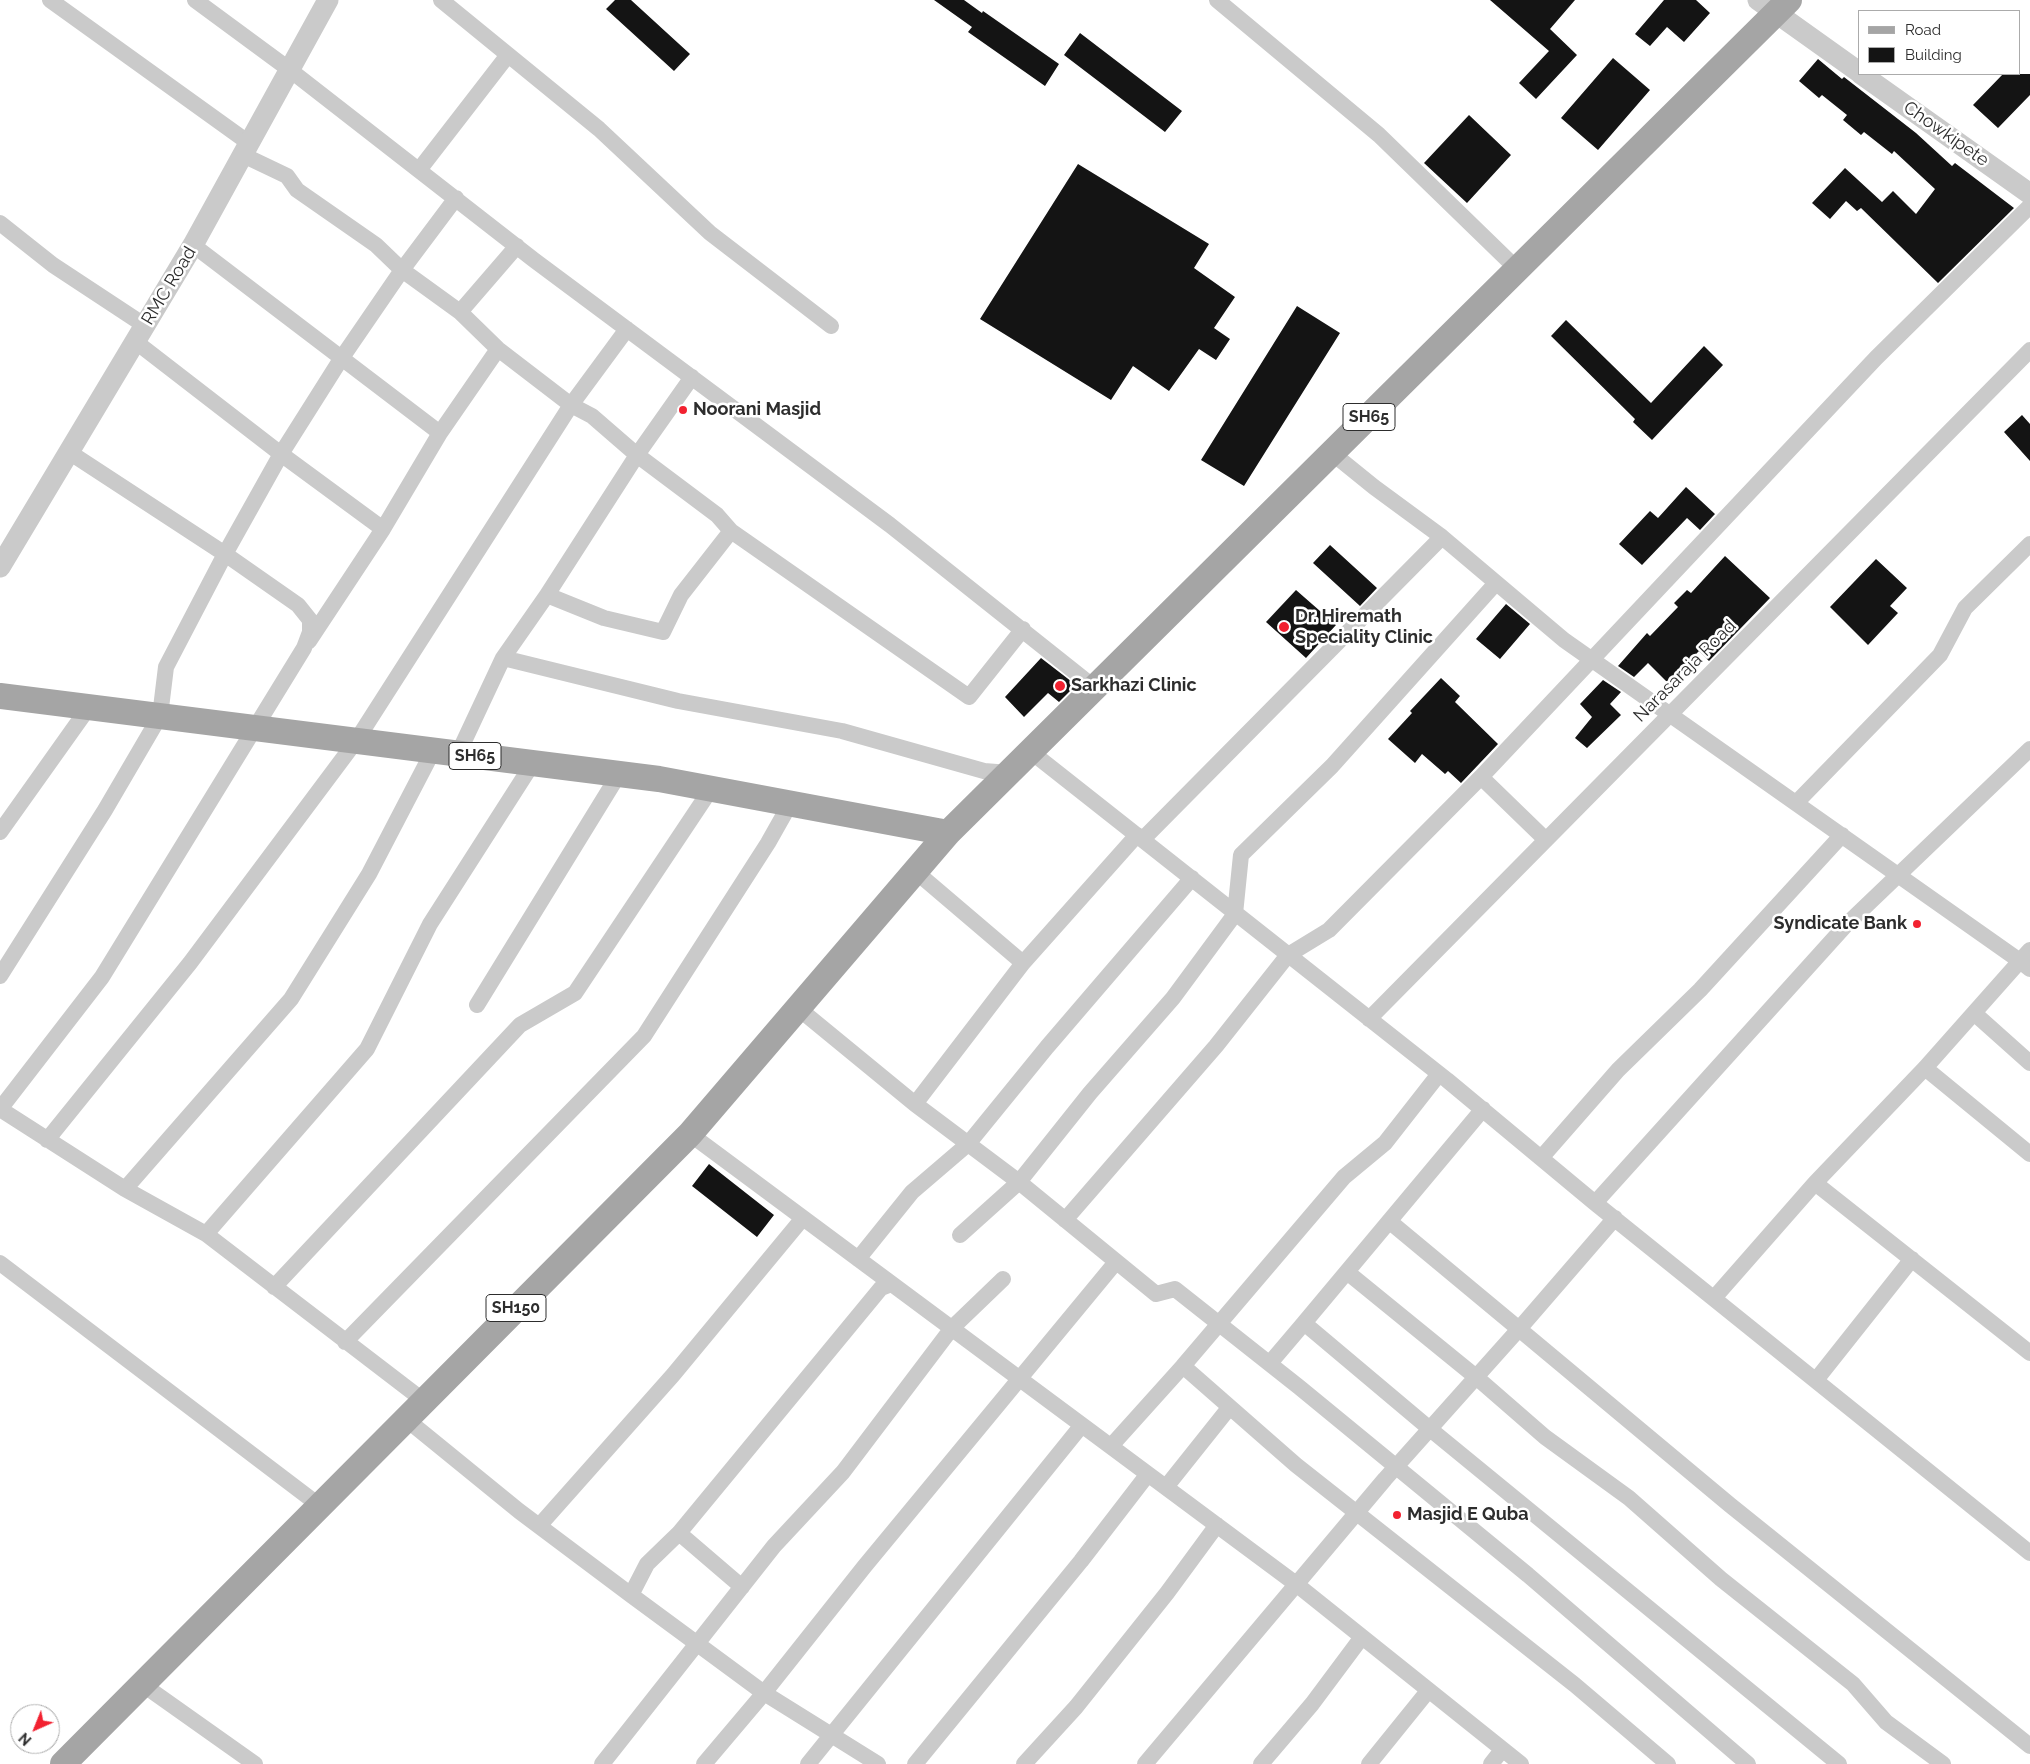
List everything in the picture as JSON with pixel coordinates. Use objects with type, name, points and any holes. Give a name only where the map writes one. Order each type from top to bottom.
[{"type":"main road","name":"SH65","points":[[0,696],[619,774],[948,833],[1517,269],[1774,4]]},
{"type":"main road","name":"SH150","points":[[66,1763],[142,1684],[690,1134],[948,833]]},
{"type":"street","points":[[50,0],[243,146],[287,176],[297,190],[376,245],[402,270],[460,312],[498,349],[570,405],[592,416],[637,455],[717,515],[731,532],[970,697],[1022,629]]},
{"type":"street","points":[[195,0],[286,67],[517,246],[890,526],[1095,688]]},
{"type":"street","name":"RMC Road","points":[[286,67],[317,0]]},
{"type":"street","name":"RMC Road","points":[[0,567],[193,245],[243,146],[286,67],[328,0]]},
{"type":"street","points":[[441,0],[599,129],[710,233],[831,326]]},
{"type":"street","points":[[1216,0],[1379,135],[1517,269]]},
{"type":"street","name":"Chowkipete","points":[[1774,4],[1858,71]]},
{"type":"street","points":[[419,170],[508,56]]},
{"type":"street","name":"Chowkipete","points":[[1863,75],[2030,194]]},
{"type":"street","name":"RMC Road","points":[[0,553],[42,479],[243,146]]},
{"type":"street","points":[[0,976],[105,810],[160,716],[166,667],[225,554],[281,454],[341,359],[402,270],[456,198]]},
{"type":"street","points":[[1064,1220],[1216,1046],[1288,955],[1329,930],[1481,777],[1876,358],[2030,206]]},
{"type":"street","points":[[0,223],[53,265],[138,321]]},
{"type":"street","points":[[193,245],[440,433]]},
{"type":"street","points":[[460,312],[517,246]]},
{"type":"street","points":[[47,1140],[190,963],[356,741],[570,405],[627,329]]},
{"type":"street","points":[[136,342],[281,454],[383,529]]},
{"type":"street","points":[[498,349],[440,433],[383,529],[304,648],[102,976],[0,1109],[125,1189],[206,1234],[345,1342],[539,1526],[764,1693],[878,1764]]},
{"type":"street","name":"Narasaraja Road","points":[[1369,1019],[2030,350]]},
{"type":"street","points":[[458,754],[503,658],[547,595],[637,455],[692,378]]},
{"type":"street","points":[[69,452],[225,554],[298,605],[310,620],[310,632],[304,648]]},
{"type":"street","points":[[1332,453],[1374,487],[1442,537],[1564,640],[1898,875],[2027,960],[1974,1013],[1926,1068],[1815,1183],[1714,1298]]},
{"type":"street","points":[[547,595],[604,618],[663,632],[681,595],[731,532]]},
{"type":"street","points":[[915,1104],[1023,964],[1140,837],[1442,537]]},
{"type":"street","points":[[1796,803],[1940,655],[1965,608],[2030,544]]},
{"type":"street","points":[[960,1235],[1019,1182],[1090,1093],[1173,998],[1235,914],[1241,855],[1332,766],[1496,583]]},
{"type":"street","points":[[503,658],[678,701],[842,731],[984,771],[1009,773]]},
{"type":"street","points":[[0,832],[89,707]]},
{"type":"street","points":[[1595,1202],[1846,925],[2030,749]]},
{"type":"street","points":[[125,1189],[291,999],[368,874],[433,751]]},
{"type":"street","points":[[1030,751],[1439,1074],[2030,1553]]},
{"type":"street","points":[[206,1234],[367,1049],[430,924],[533,763]]},
{"type":"street","points":[[477,1005],[619,774]]},
{"type":"street","points":[[1481,777],[1546,840]]},
{"type":"street","points":[[274,1287],[520,1025],[575,993],[710,789]]},
{"type":"street","points":[[345,1342],[644,1036],[768,843],[790,804]]},
{"type":"street","points":[[1541,1158],[1618,1070],[1700,990],[1842,835]]},
{"type":"street","points":[[915,871],[1023,964]]},
{"type":"street","points":[[858,1259],[912,1192],[968,1144],[1047,1046],[1192,878]]},
{"type":"street","points":[[798,1008],[915,1104],[1019,1182],[1156,1294],[1175,1289],[1270,1364],[1528,1575],[1748,1764]]},
{"type":"street","points":[[1974,1013],[2030,1063]]},
{"type":"street","points":[[1926,1068],[2028,1148]]},
{"type":"street","points":[[1111,1446],[1183,1366],[1344,1176],[1385,1143],[1439,1074]]},
{"type":"street","points":[[1270,1364],[1483,1110]]},
{"type":"street","points":[[690,1134],[1296,1584],[1521,1764]]},
{"type":"street","points":[[1815,1183],[2030,1353]]},
{"type":"street","points":[[539,1526],[673,1375],[803,1218]]},
{"type":"street","points":[[1145,1764],[1357,1512],[1615,1218]]},
{"type":"street","points":[[1389,1222],[1730,1505],[2030,1746]]},
{"type":"street","points":[[1816,1380],[1912,1259]]},
{"type":"street","points":[[704,1764],[764,1693],[1018,1378],[1116,1262]]},
{"type":"street","points":[[0,1264],[320,1506]]},
{"type":"street","points":[[1347,1272],[1476,1377],[1545,1437],[1629,1498],[1721,1579],[1853,1684],[1886,1722],[1943,1764]]},
{"type":"street","points":[[602,1764],[774,1546],[843,1472],[952,1328],[1003,1280]]},
{"type":"street","points":[[631,1595],[647,1564],[679,1533],[882,1288],[891,1284]]},
{"type":"street","points":[[1304,1323],[1430,1430],[1839,1764]]},
{"type":"street","points":[[1183,1366],[1296,1465],[1575,1685],[1668,1764]]},
{"type":"street","points":[[1166,1487],[1229,1408]]},
{"type":"street","points":[[808,1764],[1082,1425]]},
{"type":"street","points":[[915,1764],[1075,1568],[1148,1474]]},
{"type":"street","points":[[1024,1764],[1076,1707],[1217,1525]]},
{"type":"street","points":[[679,1533],[742,1587]]},
{"type":"street","points":[[1261,1764],[1312,1704],[1362,1637]]},
{"type":"street","points":[[142,1684],[256,1764]]},
{"type":"street","points":[[1369,1764],[1428,1691]]},
{"type":"street","points":[[1491,1764],[1502,1750]]},
{"type":"building","points":[[615,0],[631,0],[690,54],[674,71],[606,9]]},
{"type":"building","points":[[934,0],[964,0],[1059,64],[1045,86],[968,32],[972,27]]},
{"type":"building","points":[[1490,0],[1575,0],[1550,29],[1577,55],[1536,99],[1519,83],[1549,51]]},
{"type":"building","points":[[1664,0],[1696,0],[1710,13],[1684,42],[1667,27],[1650,46],[1635,34]]},
{"type":"building","points":[[1080,33],[1182,111],[1165,132],[1064,55]]},
{"type":"building","points":[[1613,58],[1650,90],[1598,150],[1561,118]]},
{"type":"building","points":[[1818,59],[1916,133],[1952,166],[1955,163],[2014,208],[1938,283],[1861,208],[1857,211],[1846,201],[1830,219],[1812,203],[1845,168],[1882,202],[1893,191],[1916,214],[1935,189],[1894,151],[1892,154],[1864,132],[1861,135],[1843,120],[1847,115],[1822,95],[1819,98],[1799,81]]},
{"type":"building","points":[[2030,74],[2030,95],[1998,128],[1973,105],[2002,75]]},
{"type":"building","points":[[1469,115],[1511,155],[1467,203],[1424,163]]},
{"type":"building","points":[[1078,164],[1209,244],[1194,268],[1235,297],[1214,328],[1230,339],[1216,360],[1199,349],[1169,391],[1133,366],[1111,400],[980,319]]},
{"type":"building","points":[[1297,306],[1340,333],[1244,486],[1201,460]]},
{"type":"building","points":[[1566,320],[1651,403],[1704,346],[1723,365],[1652,440],[1633,422],[1635,419],[1551,336]]},
{"type":"building","points":[[2022,415],[2030,424],[2030,461],[2004,432]]},
{"type":"building","points":[[1686,487],[1715,514],[1700,530],[1687,518],[1642,565],[1619,544],[1650,511],[1658,518]]},
{"type":"building","points":[[1330,545],[1377,588],[1360,606],[1313,563]]},
{"type":"building","points":[[1725,556],[1770,598],[1709,661],[1699,651],[1668,683],[1648,663],[1634,677],[1618,666],[1647,633],[1650,636],[1678,607],[1674,603],[1687,590],[1691,593]]},
{"type":"building","points":[[1876,559],[1907,588],[1890,606],[1898,613],[1868,645],[1830,607]]},
{"type":"building","points":[[1296,590],[1336,625],[1306,658],[1266,622]]},
{"type":"building","points":[[1506,604],[1530,624],[1500,659],[1476,639]]},
{"type":"building","points":[[1041,658],[1076,685],[1059,702],[1048,693],[1024,717],[1005,697]]},
{"type":"building","points":[[1441,678],[1460,696],[1455,702],[1498,744],[1461,783],[1448,771],[1445,774],[1422,754],[1415,763],[1388,739],[1412,713],[1410,711]]},
{"type":"building","points":[[1603,680],[1621,692],[1610,704],[1621,715],[1587,748],[1575,738],[1592,717],[1580,704]]},
{"type":"building","points":[[709,1164],[774,1215],[757,1237],[692,1186]]},
{"type":"place","name":"Noorani Masjid","points":[[683,410]]},
{"type":"place","name":"Dr. Hiremath Speciality Clinic","points":[[1284,627]]},
{"type":"place","name":"Sarkhazi Clinic","points":[[1060,686]]},
{"type":"place","name":"Syndicate Bank","points":[[1917,924]]},
{"type":"place","name":"Masjid E Quba","points":[[1397,1515]]}]
